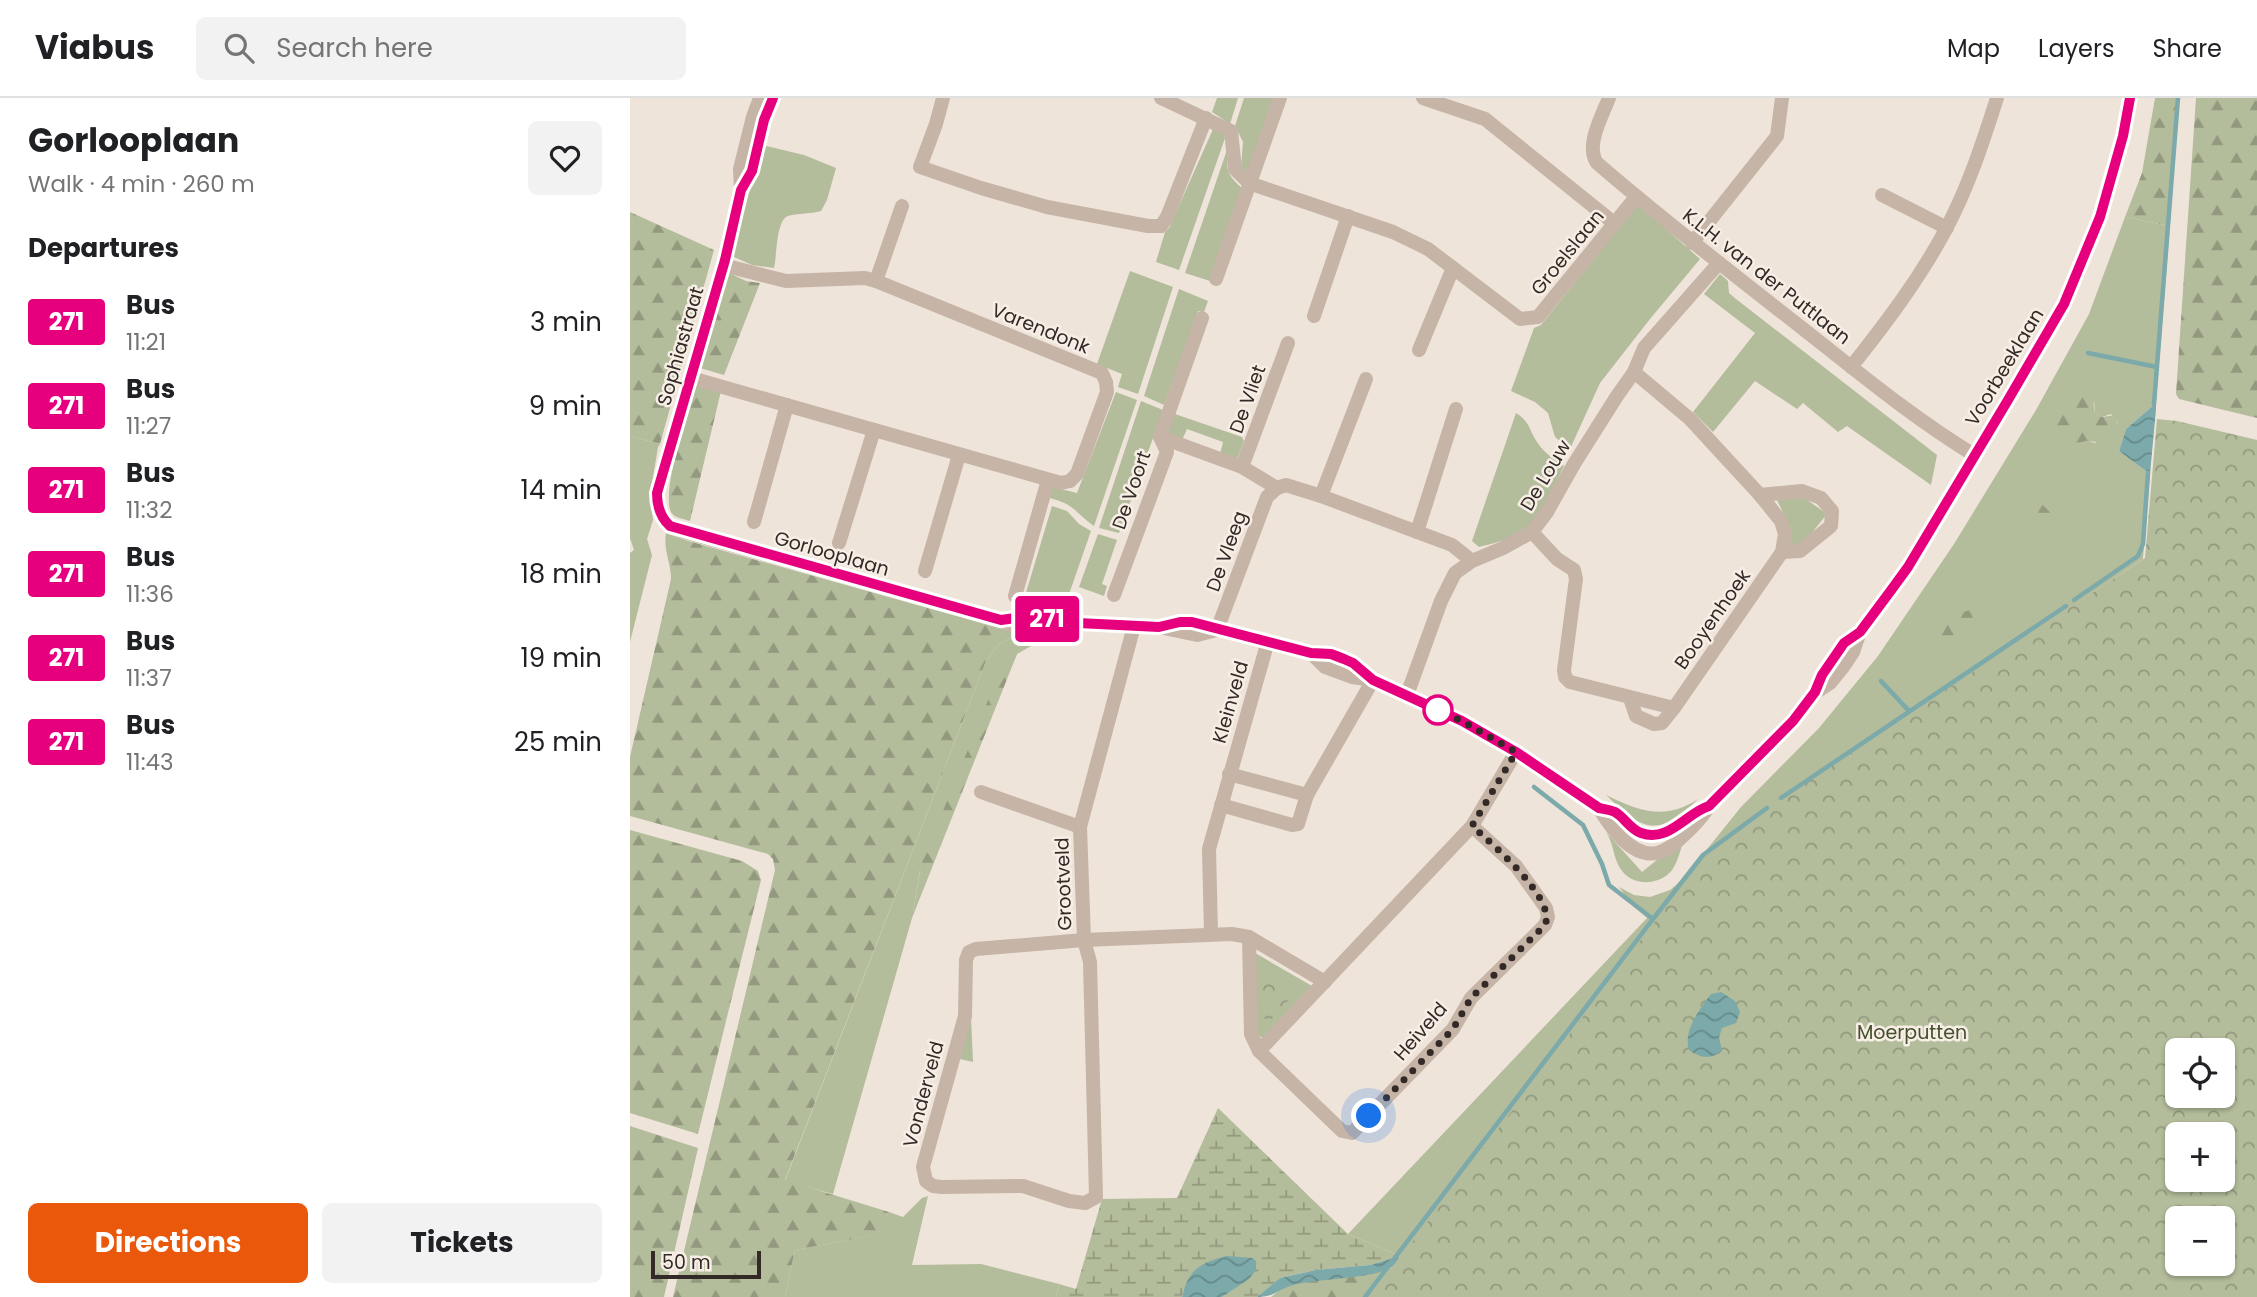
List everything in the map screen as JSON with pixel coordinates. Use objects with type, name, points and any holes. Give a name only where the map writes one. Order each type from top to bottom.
[{"type":"street","name":"Sophiastraat","points":[[660,513],[657,493],[723,265],[741,190],[740,169],[760,98]]},
{"type":"street","name":"Sophiastraat","points":[[741,190],[752,171],[764,120],[774,98]]},
{"type":"street","points":[[943,98],[920,167],[1047,207],[1148,226],[1161,226],[1167,217],[1206,118]]},
{"type":"street","points":[[1161,98],[1231,131],[1235,169],[1249,183]]},
{"type":"street","points":[[1216,278],[1280,98]]},
{"type":"street","points":[[1423,98],[1485,119],[1614,223]]},
{"type":"street","name":"K.L.H. van der Puttlaan","points":[[1609,98],[1592,146],[1592,156],[1597,163],[1692,243],[1930,427],[1974,455]]},
{"type":"street","points":[[1692,243],[1777,136],[1782,98]]},
{"type":"street","points":[[1851,366],[1900,305],[1947,228],[1977,159],[1997,98]]},
{"type":"street","name":"Voorbeeklaan","points":[[1651,853],[1667,849],[1702,819],[1709,806],[1793,721],[1815,692],[1822,675],[1844,643],[1860,632],[1908,567],[2064,304],[2100,217],[2123,136],[2130,98]]},
{"type":"street","name":"Groelslaan","points":[[1249,183],[1393,232],[1428,249],[1520,319],[1538,317],[1636,197]]},
{"type":"street","points":[[1882,195],[1947,228]]},
{"type":"street","points":[[876,281],[902,206]]},
{"type":"street","points":[[1314,316],[1348,216]]},
{"type":"street","name":"De Louw","points":[[1407,695],[1441,601],[1455,573],[1472,561],[1532,532],[1634,372],[1644,348],[1719,263]]},
{"type":"street","name":"Varendonk","points":[[723,265],[776,280],[865,278],[876,281],[1102,373],[1107,382],[1107,392],[1077,474],[1070,481],[1061,483],[1048,480]]},
{"type":"street","points":[[1419,350],[1453,268]]},
{"type":"street","name":"De Voort","points":[[1114,595],[1167,452],[1160,436],[1202,318]]},
{"type":"street","name":"De Vliet","points":[[1242,467],[1288,343]]},
{"type":"street","points":[[1634,372],[1690,419],[1760,495],[1781,521],[1785,534],[1782,552],[1800,551],[1830,526],[1832,511],[1821,498],[1802,491],[1760,495]]},
{"type":"street","points":[[691,378],[1048,480],[1015,596]]},
{"type":"street","points":[[1321,496],[1366,379]]},
{"type":"street","points":[[754,522],[787,405]]},
{"type":"street","points":[[1417,532],[1456,409]]},
{"type":"street","points":[[839,543],[874,430]]},
{"type":"street","points":[[1160,436],[1242,467],[1277,488],[1286,485],[1321,496],[1452,545],[1472,561]]},
{"type":"street","points":[[925,571],[959,455]]},
{"type":"street","name":"De Vleeg","points":[[1217,630],[1267,497],[1277,488]]},
{"type":"street","name":"Gorlooplaan","points":[[660,513],[670,526],[681,531],[1001,620],[1030,616],[1058,622],[1159,627],[1192,622],[1311,653],[1325,667],[1352,677],[1373,680],[1462,721],[1516,752],[1599,808],[1615,812],[1642,833],[1655,835]]},
{"type":"street","name":"Booyenhoek","points":[[1532,532],[1558,559],[1574,570],[1576,579],[1565,677],[1570,682],[1674,708],[1782,552]]},
{"type":"street","name":"Grootveld","points":[[1134,626],[1080,827],[1084,940],[1211,934],[1249,937],[1325,982]]},
{"type":"street","name":"Kleinveld","points":[[1211,934],[1209,849],[1268,640]]},
{"type":"street","points":[[1221,805],[1293,825],[1298,824],[1307,794],[1373,680]]},
{"type":"street","points":[[1249,937],[1251,1034],[1259,1051],[1472,826],[1516,752]]},
{"type":"street","name":"Kleinveld","points":[[1229,774],[1307,794]]},
{"type":"street","points":[[981,792],[1080,827]]},
{"type":"street","name":"Voorbeeklaan","points":[[1655,835],[1668,832],[1697,810],[1709,806]]},
{"type":"street","name":"Gorlooplaan","points":[[1599,808],[1610,825],[1629,844],[1651,853]]},
{"type":"street","name":"Heiveld","points":[[1259,1051],[1342,1131],[1353,1133],[1453,1029],[1471,998],[1545,925],[1548,917],[1546,908],[1516,866],[1472,826]]},
{"type":"street","name":"Vonderveld","points":[[1084,940],[1090,962],[1096,1196],[1085,1203],[1023,1186],[933,1186],[926,1181],[923,1167],[965,1016],[966,960],[969,952],[976,949],[1084,940]]},
{"type":"green space","points":[[1217,98],[1238,98],[1230,124],[1212,112]]},
{"type":"green space","points":[[1244,98],[1273,98],[1246,176],[1241,167],[1243,142],[1235,126]]},
{"type":"green space","points":[[2155,98],[2177,98],[2170,226],[2125,217],[2142,173]]},
{"type":"green space","points":[[2196,98],[2257,98],[2257,418],[2179,399],[2176,394]]},
{"type":"green space","points":[[1214,127],[1224,134],[1225,138],[1179,270],[1156,262],[1165,232]]},
{"type":"green space","points":[[1229,144],[1229,174],[1243,189],[1210,281],[1185,273]]},
{"type":"green space","points":[[762,145],[804,155],[836,168],[821,211],[792,215],[784,219],[779,231],[774,268],[752,265],[732,256]]},
{"type":"green space","points":[[1638,204],[1700,259],[1600,383],[1570,449],[1555,437],[1548,413],[1535,402],[1511,391],[1534,328],[1541,325]]},
{"type":"green space","points":[[630,212],[714,250],[660,444],[630,436]]},
{"type":"green space","name":"Moerputten","points":[[2125,217],[2170,226],[2156,403],[2126,429],[2119,451],[2150,474],[2143,559],[1858,751],[2165,1039],[2165,1092],[2107,1297],[1368,1297],[1400,1256],[1348,1234],[1647,918],[1632,905],[1619,887],[1634,895],[1650,897],[1670,890],[1683,879],[1741,807],[1819,728],[1878,656],[1954,544],[2036,410],[2089,314]],"holes":[[[2094,401],[2095,413],[2102,417],[2111,414],[2118,422],[2095,443],[2089,441]]]},
{"type":"green space","points":[[1130,271],[1173,287],[1138,394],[1118,387],[1122,374],[1097,364]]},
{"type":"green space","points":[[727,272],[746,281],[760,283],[724,375],[700,368]]},
{"type":"green space","points":[[1720,274],[1728,281],[1729,293],[1736,299],[1937,455],[1931,485],[1847,426],[1838,432],[1803,403],[1797,409],[1755,381],[1713,432],[1693,412],[1755,333],[1704,294]]},
{"type":"green space","points":[[1179,289],[1208,301],[1204,312],[1198,311],[1164,405],[1144,396]]},
{"type":"green space","points":[[696,384],[721,391],[690,521],[672,514],[669,501],[677,449]]},
{"type":"green space","points":[[2081,390],[2091,392],[2095,413],[2102,417],[2121,414],[2120,418],[2103,441],[2061,443],[2053,437],[2060,417],[2070,399]]},
{"type":"green space","points":[[1116,392],[1137,400],[1094,526],[1070,506],[1050,498],[1052,487],[1077,493]]},
{"type":"green space","points":[[1141,401],[1163,410],[1119,533],[1099,528]]},
{"type":"green space","points":[[1172,413],[1242,437],[1244,441],[1238,457],[1234,459],[1220,454],[1223,442],[1187,429],[1182,440],[1167,435]]},
{"type":"green space","points":[[1516,413],[1527,423],[1542,449],[1564,466],[1543,507],[1526,528],[1509,538],[1479,547],[1472,541]]},
{"type":"green space","name":"Moerputten","points":[[2157,419],[2177,421],[2257,440],[2257,1297],[1371,1297],[1685,882],[1718,846],[1780,800],[2145,558]]},
{"type":"green space","points":[[630,436],[660,444],[650,495],[653,520],[647,539],[652,555],[630,642],[630,553],[634,550],[630,538]]},
{"type":"green space","points":[[1803,497],[1827,514],[1803,544],[1790,546],[1791,529],[1777,500]]},
{"type":"green space","points":[[2036,499],[2059,522],[2053,534],[2040,532],[2028,520],[2028,502]]},
{"type":"green space","points":[[1052,506],[1067,511],[1079,524],[1091,531],[1068,597],[1052,604],[1025,596]]},
{"type":"green space","points":[[666,533],[1017,633],[997,646],[986,661],[785,1180],[889,1212],[875,1235],[795,1250],[785,1297],[673,1297],[775,870],[773,859],[768,854],[630,816],[630,757],[671,579]]},
{"type":"green space","points":[[1098,534],[1117,540],[1102,584],[1107,586],[1104,596],[1079,587]]},
{"type":"green space","points":[[1977,609],[1984,615],[1973,633],[1953,643],[1939,641],[1946,622],[1963,612]]},
{"type":"green space","points":[[1017,633],[1045,638],[1017,654],[920,870],[912,918],[833,1194],[785,1181],[986,661],[997,646]]},
{"type":"green space","points":[[1017,654],[912,918],[921,865],[993,688]]},
{"type":"green space","points":[[1606,795],[1641,809],[1663,812],[1686,806],[1698,799],[1672,820],[1661,825],[1651,825],[1631,817]]},
{"type":"green space","points":[[630,830],[742,861],[758,871],[761,880],[698,1134],[630,1113]]},
{"type":"green space","points":[[1606,832],[1642,872],[1684,838],[1672,870],[1660,879],[1646,882],[1631,879],[1620,868]]},
{"type":"green space","points":[[1255,953],[1312,986],[1263,1038],[1257,1035]]},
{"type":"green space","points":[[1267,968],[1295,986],[1295,993],[1270,1021],[1264,1018],[1263,972]]},
{"type":"green space","points":[[971,1018],[973,1062],[960,1059]]},
{"type":"green space","points":[[1218,1108],[1348,1234],[1400,1256],[1370,1265],[1316,1270],[1280,1278],[1257,1297],[1222,1297],[1248,1279],[1184,1289],[1182,1297],[1056,1297],[1059,1284],[1076,1289],[1102,1199],[1177,1198]]},
{"type":"green space","points":[[630,1126],[698,1148],[664,1297],[630,1297]]},
{"type":"green space","points":[[928,1196],[912,1265],[981,1264],[1059,1284],[1056,1297],[785,1297],[795,1250],[874,1235],[889,1212],[903,1217],[922,1198]]},
{"type":"green space","points":[[1391,1268],[1368,1297],[1271,1297],[1285,1286],[1318,1279],[1371,1274]]},
{"type":"water","points":[[2156,403],[2150,474],[2119,451],[2126,429]]},
{"type":"water","points":[[1721,992],[1735,1001],[1740,1012],[1736,1023],[1722,1028],[1719,1037],[1722,1051],[1709,1057],[1702,1056],[1689,1050],[1690,1028],[1711,994]]},
{"type":"water","points":[[1227,1256],[1252,1258],[1256,1261],[1256,1270],[1249,1279],[1222,1297],[1182,1297],[1188,1280],[1197,1268]]},
{"type":"water","points":[[1400,1256],[1391,1267],[1382,1271],[1297,1284],[1269,1296],[1257,1297],[1280,1278],[1316,1270],[1370,1265]]},
{"type":"waterway","points":[[2154,404],[2178,98]]},
{"type":"waterway","points":[[2088,353],[2157,367]]},
{"type":"waterway","points":[[2074,600],[2138,556],[2143,544],[2148,473]]},
{"type":"waterway","points":[[1781,798],[2066,606]]},
{"type":"waterway","points":[[1881,681],[1909,711]]},
{"type":"waterway","points":[[1534,787],[1583,825],[1609,885],[1653,919],[1703,855],[1767,808]]},
{"type":"waterway","points":[[1365,1297],[1653,919]]},
{"type":"bus line","name":"271","points":[[773,98],[764,120],[752,171],[741,190],[725,260],[657,493],[660,513],[670,526],[1001,620],[1030,616],[1058,622],[1159,627],[1192,622],[1311,653],[1331,654],[1353,663],[1373,680],[1462,721],[1516,752],[1599,808],[1615,812],[1634,829],[1655,835],[1668,832],[1697,810],[1709,806],[1793,721],[1815,692],[1822,675],[1844,643],[1860,632],[1908,567],[2064,304],[2100,217],[2123,136],[2130,98]]},
{"type":"route","points":[[1369,1116],[1453,1029],[1471,998],[1545,925],[1548,917],[1546,908],[1516,866],[1472,826],[1516,752],[1438,710]]}]
